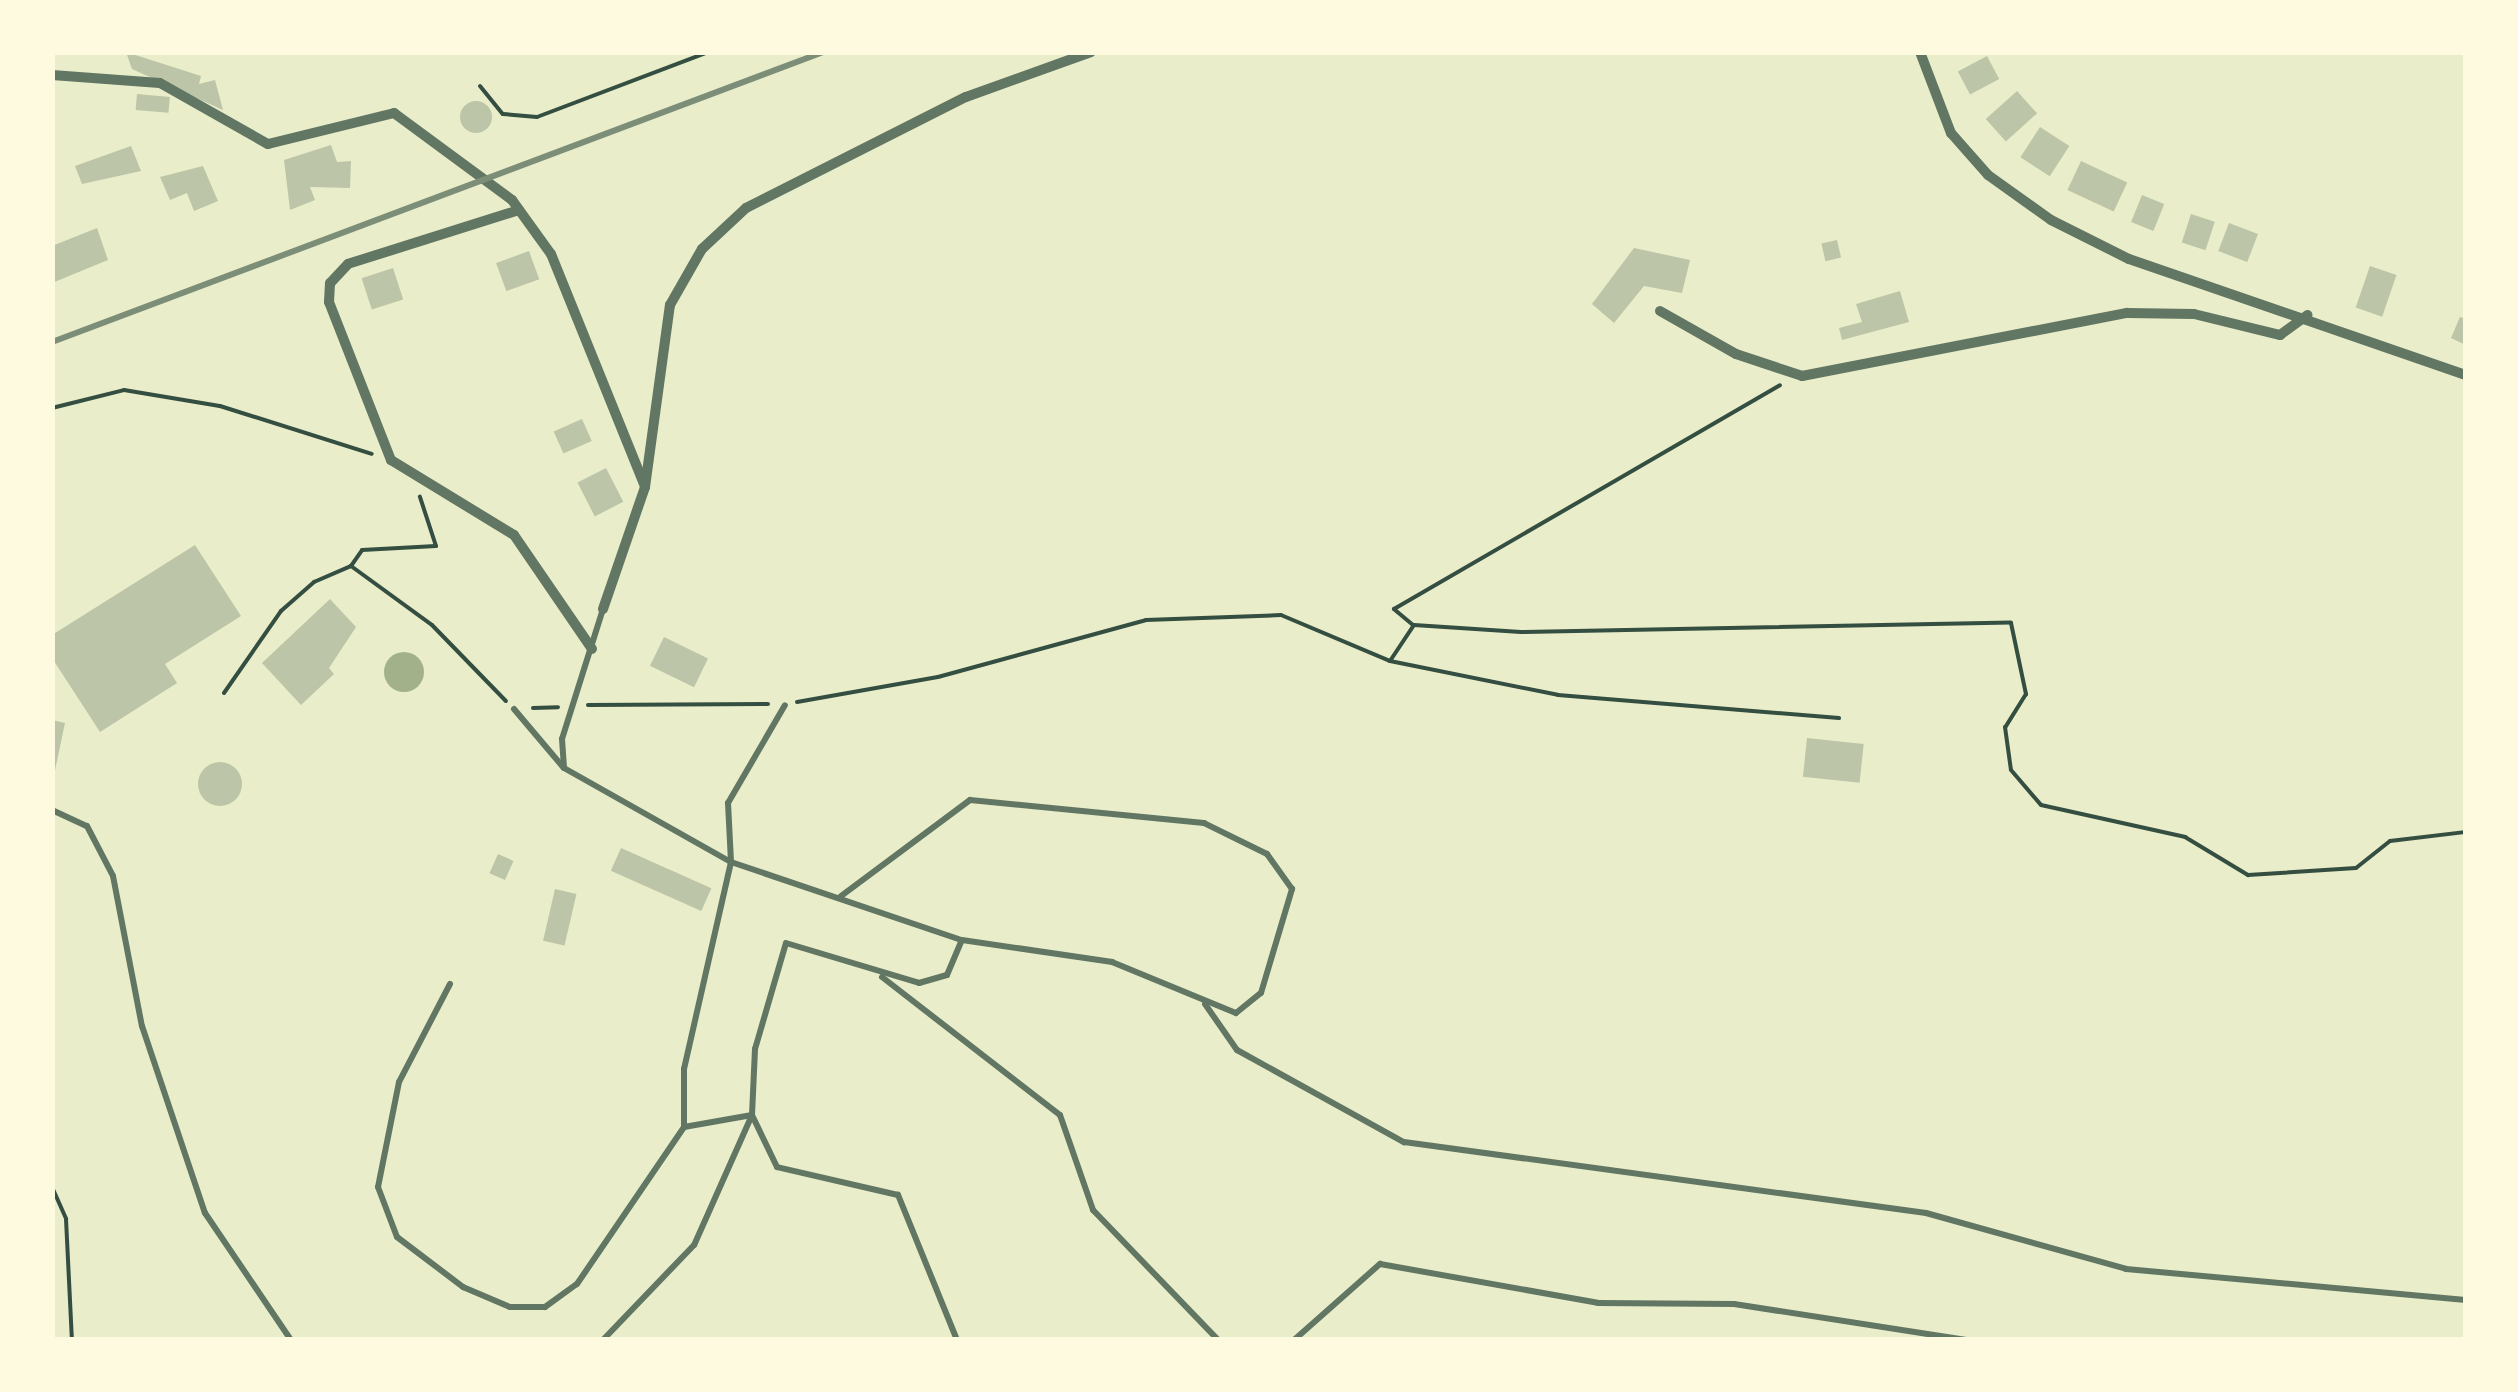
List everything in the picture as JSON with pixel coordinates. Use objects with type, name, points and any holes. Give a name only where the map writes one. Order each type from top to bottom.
[{"type":"street","points":[[603,610],[644,487],[670,305],[702,249],[746,208],[966,98],[1091,52]]},
{"type":"street","points":[[1920,52],[1951,132],[1988,176],[2051,220],[2130,258],[2308,315],[2466,375]]},
{"type":"street","points":[[52,75],[160,84],[268,144],[394,114],[429,138],[516,205],[551,254],[644,487]]},
{"type":"street","points":[[516,205],[348,264],[330,283],[366,412],[391,460],[416,484],[487,512],[514,535],[592,649]]},
{"type":"street","points":[[1660,311],[1736,354],[1802,376],[2127,313],[2194,314],[2280,335],[2308,315]]},
{"type":"lane","points":[[564,768],[573,706],[603,610]]},
{"type":"lane","points":[[450,984],[400,1082],[378,1187],[397,1236],[463,1287],[510,1307],[544,1306],[577,1284],[684,1127],[684,1070],[731,862],[728,803],[785,705]]},
{"type":"lane","points":[[514,709],[564,768],[731,862],[962,940],[1112,962],[1205,1004],[1236,1013],[1260,993],[1292,889],[1267,854],[1204,822],[970,800],[841,896]]},
{"type":"lane","points":[[52,810],[87,826],[113,876],[142,1026],[205,1213],[291,1340]]},
{"type":"lane","points":[[603,1340],[694,1245],[752,1115],[754,1048],[786,943],[882,976],[919,983],[946,975],[962,940]]},
{"type":"lane","points":[[882,976],[1060,1115],[1093,1210],[1218,1340]]},
{"type":"lane","points":[[1205,1004],[1236,1050],[1404,1142],[1926,1213],[2126,1269],[2466,1300]]},
{"type":"lane","points":[[684,1127],[752,1115]]},
{"type":"lane","points":[[752,1115],[776,1166],[898,1196],[957,1340]]},
{"type":"lane","points":[[1294,1340],[1380,1264],[1598,1304],[1734,1304],[1966,1340]]},
{"type":"path","points":[[480,86],[503,114],[536,117],[708,52]]},
{"type":"path","points":[[1802,376],[1394,609],[1414,625],[2011,623],[2026,694],[2005,727],[2011,770],[2041,805],[2185,837],[2248,875],[2356,868],[2390,841],[2466,832]]},
{"type":"path","points":[[52,408],[124,390],[220,406],[391,460]]},
{"type":"path","points":[[224,692],[281,611],[314,582],[352,566],[362,550],[436,546],[416,484]]},
{"type":"path","points":[[352,566],[432,624],[514,709],[785,705],[938,677],[1146,620],[1281,614],[1390,661],[1558,694],[1839,718]]},
{"type":"path","points":[[1390,661],[1414,625]]},
{"type":"path","points":[[52,1187],[66,1219],[72,1340]]},
{"type":"shaded area","points":[[404,652],[418,658],[424,672],[418,686],[404,692],[390,686],[384,672],[390,658]]},
{"type":"building","points":[[126,52],[201,76],[199,84],[215,80],[223,110],[132,69]]},
{"type":"building","points":[[1987,56],[1999,79],[1970,94],[1958,71]]},
{"type":"building","points":[[2017,91],[2037,113],[2006,141],[1986,119]]},
{"type":"building","points":[[137,94],[170,97],[168,113],[136,110]]},
{"type":"building","points":[[476,101],[487,106],[492,117],[487,128],[476,133],[465,128],[460,117],[465,106]]},
{"type":"building","points":[[2040,127],[2069,146],[2050,176],[2020,157]]},
{"type":"building","points":[[331,145],[337,162],[351,161],[350,188],[310,187],[315,200],[290,210],[284,160]]},
{"type":"building","points":[[131,146],[141,171],[82,184],[75,166]]},
{"type":"building","points":[[2081,161],[2127,183],[2114,212],[2067,190]]},
{"type":"building","points":[[203,166],[218,201],[194,211],[187,193],[170,200],[160,177]]},
{"type":"building","points":[[2142,195],[2164,204],[2153,231],[2131,222]]},
{"type":"building","points":[[2191,214],[2215,222],[2206,250],[2182,243]]},
{"type":"building","points":[[2229,223],[2258,234],[2247,262],[2218,251]]},
{"type":"building","points":[[97,228],[108,260],[52,283],[52,246]]},
{"type":"building","points":[[1837,240],[1841,258],[1825,261],[1821,244]]},
{"type":"building","points":[[1634,248],[1690,260],[1682,293],[1644,286],[1614,323],[1592,304]]},
{"type":"building","points":[[529,251],[539,279],[506,291],[496,263]]},
{"type":"building","points":[[2370,266],[2396,275],[2382,317],[2356,308]]},
{"type":"building","points":[[393,268],[403,299],[372,310],[362,278]]},
{"type":"building","points":[[1900,291],[1909,322],[1842,340],[1839,328],[1862,322],[1856,304]]},
{"type":"building","points":[[2460,317],[2466,319],[2466,345],[2451,338]]},
{"type":"building","points":[[582,419],[592,441],[563,454],[554,432]]},
{"type":"building","points":[[606,468],[623,502],[595,516],[577,483]]},
{"type":"building","points":[[195,545],[241,616],[165,664],[177,683],[100,732],[52,658],[52,635]]},
{"type":"building","points":[[330,599],[356,627],[329,668],[334,674],[301,705],[262,663]]},
{"type":"building","points":[[664,637],[708,658],[694,687],[650,666]]},
{"type":"building","points":[[52,720],[65,723],[54,775],[52,774]]},
{"type":"building","points":[[1807,738],[1864,744],[1860,783],[1803,777]]},
{"type":"building","points":[[220,762],[236,768],[242,784],[236,800],[220,806],[204,800],[198,784],[204,768]]},
{"type":"building","points":[[621,848],[711,888],[701,911],[611,871]]},
{"type":"building","points":[[498,854],[514,861],[505,880],[489,873]]},
{"type":"building","points":[[555,889],[576,894],[565,946],[543,941]]},
{"type":"railway","points":[[52,342],[823,52]]}]
